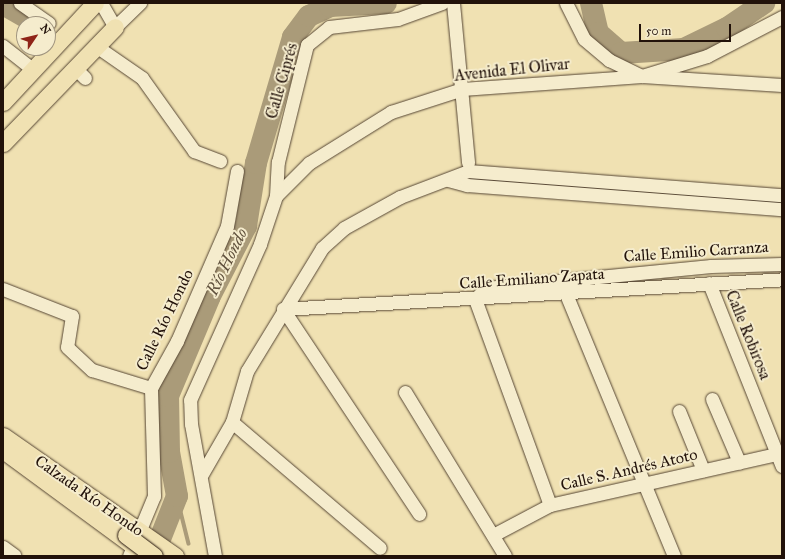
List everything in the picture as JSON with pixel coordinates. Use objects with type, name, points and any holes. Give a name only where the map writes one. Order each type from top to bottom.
[{"type":"main road","points":[[3,102],[95,3]]},
{"type":"main road","points":[[3,143],[80,73],[96,46],[115,27]]},
{"type":"main road","name":"Calzada Río Hondo","points":[[3,436],[138,549]]},
{"type":"main road","name":"Calzada Río Hondo","points":[[3,443],[154,556]]},
{"type":"main road","name":"Calzada Río Hondo","points":[[3,450],[138,549],[175,556]]},
{"type":"main road","points":[[3,456],[138,549]]},
{"type":"street","points":[[20,3],[39,16]]},
{"type":"street","points":[[101,3],[115,27],[140,3]]},
{"type":"street","name":"Calle Ciprés","points":[[276,196],[278,162],[307,45],[329,27],[398,19],[442,3]]},
{"type":"street","points":[[453,3],[468,162]]},
{"type":"street","points":[[566,3],[584,39],[609,60],[642,76],[707,56],[782,17]]},
{"type":"street","points":[[3,46],[34,70]]},
{"type":"street","points":[[96,46],[142,78],[194,152],[220,161]]},
{"type":"street","name":"Avenida El Olivar","points":[[276,196],[309,163],[391,112],[462,89],[642,76],[782,85]]},
{"type":"street","name":"Calle Río Hondo","points":[[138,549],[154,496],[151,388],[177,341],[227,226],[237,171]]},
{"type":"street","points":[[202,474],[232,422],[247,371],[283,309],[322,248],[344,228],[400,197],[448,180],[468,171],[782,194]]},
{"type":"street","points":[[448,180],[467,185],[782,209]]},
{"type":"street","points":[[215,556],[202,474],[191,424],[190,400],[260,244],[276,196]]},
{"type":"street","name":"Calle Emilio Carranza","points":[[475,300],[486,288],[711,266],[782,264]]},
{"type":"street","name":"Calle Emiliano Zapata","points":[[283,309],[475,300],[782,279]]},
{"type":"street","name":"Calle Robirosa","points":[[709,283],[780,460]]},
{"type":"street","points":[[3,289],[72,316],[67,347],[92,370],[151,388]]},
{"type":"street","points":[[566,294],[674,556]]},
{"type":"street","points":[[475,300],[550,505]]},
{"type":"street","points":[[283,309],[419,514]]},
{"type":"street","points":[[405,392],[495,534],[505,556]]},
{"type":"street","points":[[712,399],[739,462]]},
{"type":"street","points":[[679,411],[703,470]]},
{"type":"street","points":[[232,422],[380,548]]},
{"type":"street","name":"Calle S. Andrés Atoto","points":[[495,534],[550,505],[739,462],[780,460]]},
{"type":"street","points":[[3,547],[14,555]]},
{"type":"waterway","name":"Río Hondo","points":[[160,539],[177,496],[169,452],[168,396],[210,296],[246,226],[256,163],[293,37],[309,16],[330,6],[386,3]]},
{"type":"waterway","name":"Río Hondo","points":[[591,3],[598,33],[621,53],[684,49],[727,28],[764,3]]},
{"type":"waterway","points":[[3,4],[23,16]]},
{"type":"waterway","points":[[177,496],[189,544]]}]
